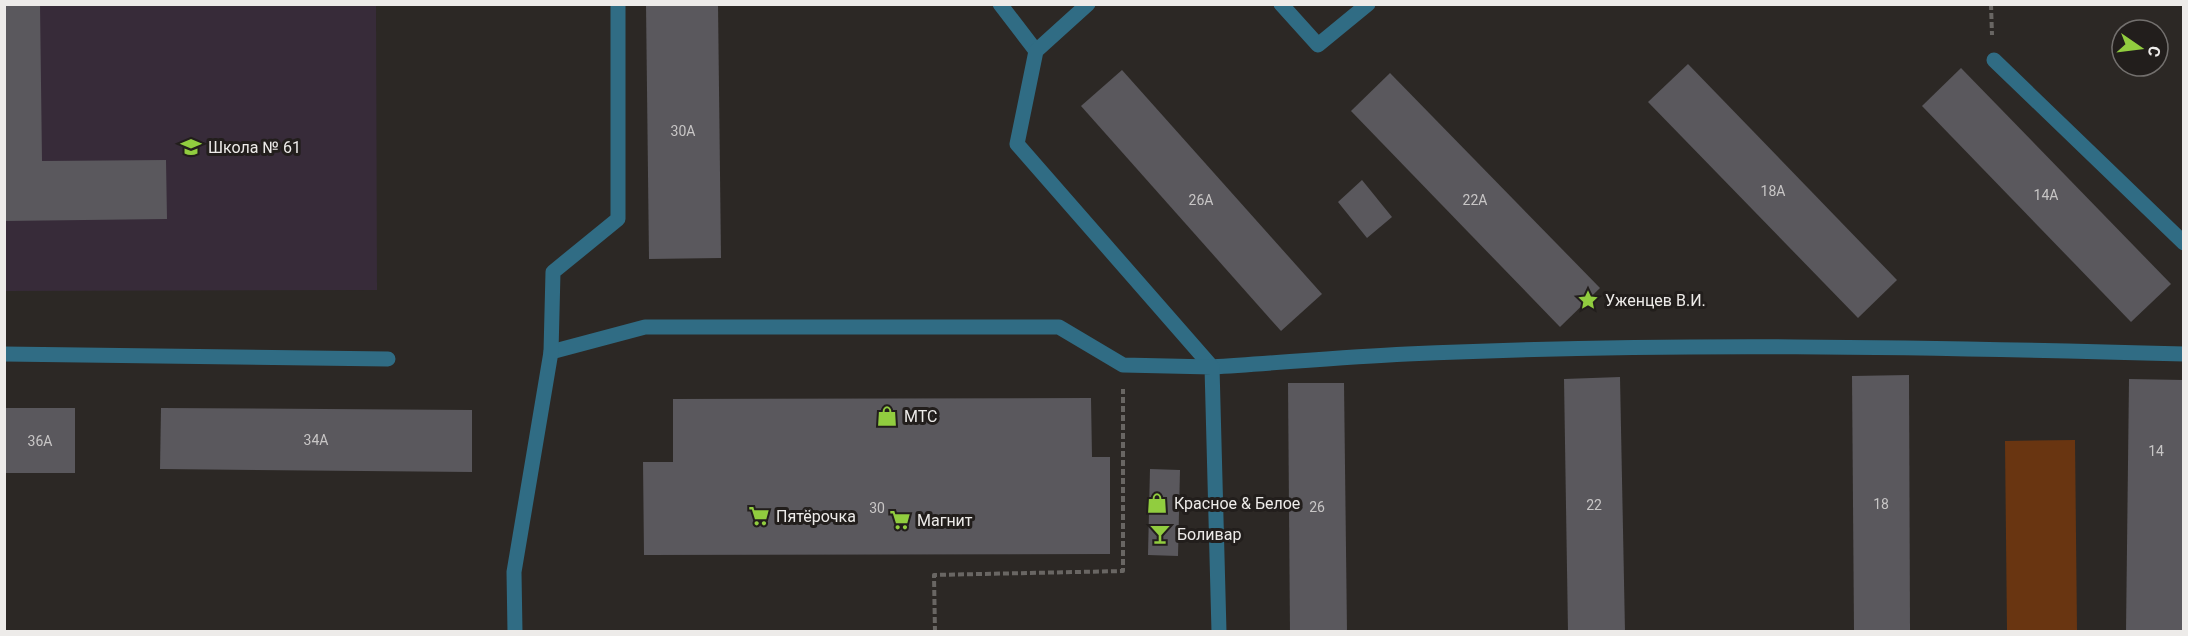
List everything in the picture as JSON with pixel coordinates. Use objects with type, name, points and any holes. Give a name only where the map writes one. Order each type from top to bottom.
[{"type":"lane","points":[[515,632],[514,572],[551,352],[553,272],[618,219],[618,4]]},
{"type":"lane","points":[[1000,4],[1036,51]]},
{"type":"lane","points":[[1088,4],[1036,51],[1017,144],[1212,367],[1219,632]]},
{"type":"lane","points":[[1281,4],[1318,45],[1368,4]]},
{"type":"lane","points":[[1994,60],[2184,243]]},
{"type":"lane","points":[[551,352],[645,327],[1059,327],[1124,365],[1212,367],[1408,354],[1656,349],[1947,347],[2184,354]]},
{"type":"lane","points":[[4,354],[388,359]]},
{"type":"path","points":[[1991,4],[1994,60]]},
{"type":"path","points":[[934,632],[934,575],[1123,572],[1124,365]]},
{"type":"shaded area","name":"Школа № 61","points":[[4,5],[376,5],[377,290],[5,291]]},
{"type":"shaded area","points":[[2075,440],[2077,631],[2007,631],[2005,441]]},
{"type":"building","points":[[4,4],[40,4],[42,161],[166,160],[167,219],[4,221]]},
{"type":"building","points":[[646,4],[718,4],[721,258],[649,259]]},
{"type":"building","points":[[1688,64],[1897,280],[1858,318],[1648,102]]},
{"type":"building","points":[[1961,68],[2171,284],[2131,322],[1922,106]]},
{"type":"building","points":[[1122,70],[1322,294],[1281,331],[1081,106]]},
{"type":"building","points":[[1390,73],[1600,288],[1560,327],[1351,111]]},
{"type":"building","points":[[1362,180],[1392,217],[1367,238],[1338,202]]},
{"type":"building","points":[[1909,375],[1910,632],[1854,632],[1852,376]]},
{"type":"building","points":[[1620,377],[1625,632],[1568,632],[1564,379]]},
{"type":"building","points":[[2129,379],[2184,380],[2182,632],[2126,632]]},
{"type":"building","points":[[1288,383],[1344,383],[1347,632],[1290,632]]},
{"type":"building","points":[[1091,398],[1092,457],[1110,457],[1110,554],[644,555],[643,462],[673,462],[673,399]]},
{"type":"building","points":[[4,408],[75,408],[75,473],[4,473]]},
{"type":"building","points":[[161,408],[472,410],[472,472],[160,469]]},
{"type":"building","points":[[1150,469],[1180,470],[1178,556],[1148,555]]},
{"type":"place","name":"Школа № 61","points":[[191,147]]},
{"type":"place","name":"Уженцев В.И.","points":[[1588,300]]},
{"type":"place","name":"МТС","points":[[887,416]]},
{"type":"place","name":"Красное & Белое","points":[[1157,503]]},
{"type":"place","name":"Пятёрочка","points":[[759,516]]},
{"type":"place","name":"Магнит","points":[[900,520]]},
{"type":"place","name":"Боливар","points":[[1160,534]]}]
